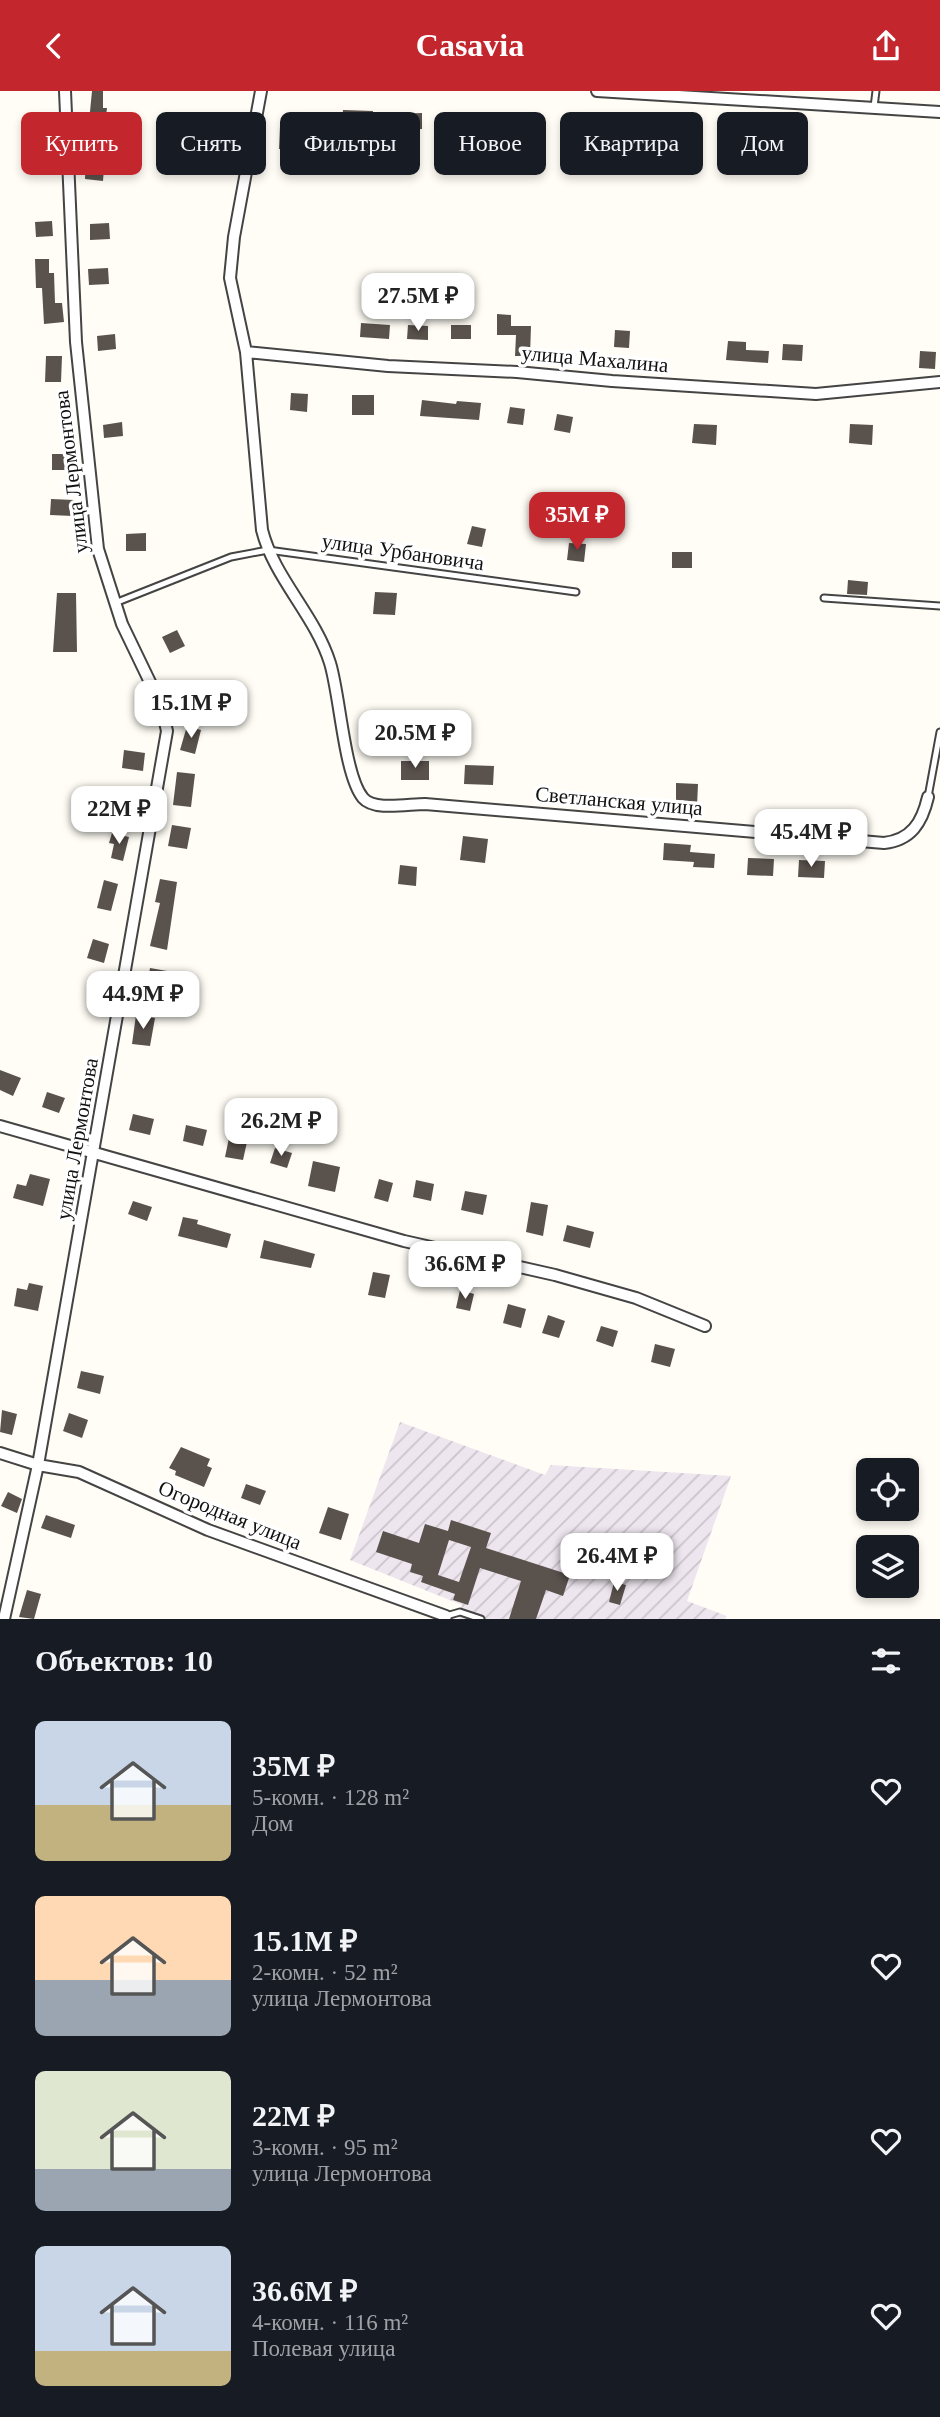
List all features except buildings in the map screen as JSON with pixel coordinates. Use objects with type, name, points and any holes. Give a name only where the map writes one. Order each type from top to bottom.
[{"type":"street","name":"улица Лермонтова","points":[[4,1619],[38,1465],[167,731],[161,705],[114,603],[98,549],[76,342],[65,91]]},
{"type":"street","points":[[261,91],[230,261],[233,295],[246,352],[262,530],[268,549]]},
{"type":"street","points":[[597,91],[940,112]]},
{"type":"street","name":"улица Махалина","points":[[246,352],[388,366],[517,372],[806,394],[856,392],[940,382]]},
{"type":"street","name":"Светланская улица","points":[[268,549],[309,618],[330,661],[354,777],[365,800],[376,804],[425,804],[884,843],[899,841],[910,835],[919,823],[928,797]]},
{"type":"street","points":[[0,1126],[404,1241],[555,1275],[636,1298],[705,1327]]},
{"type":"street","name":"Огородная улица","points":[[0,1453],[38,1465],[79,1472],[208,1530],[446,1617]]},
{"type":"lane","points":[[874,107],[876,91]]},
{"type":"lane","name":"улица Урбановича","points":[[114,603],[230,557],[268,549],[576,592]]},
{"type":"lane","points":[[824,598],[940,606]]},
{"type":"lane","points":[[928,797],[940,732]]},
{"type":"lane","points":[[446,1617],[460,1612],[481,1619]]},
{"type":"shaded area","points":[[400,1422],[545,1475],[551,1465],[731,1476],[687,1601],[727,1616],[725,1619],[458,1619],[462,1605],[350,1560]]}]
